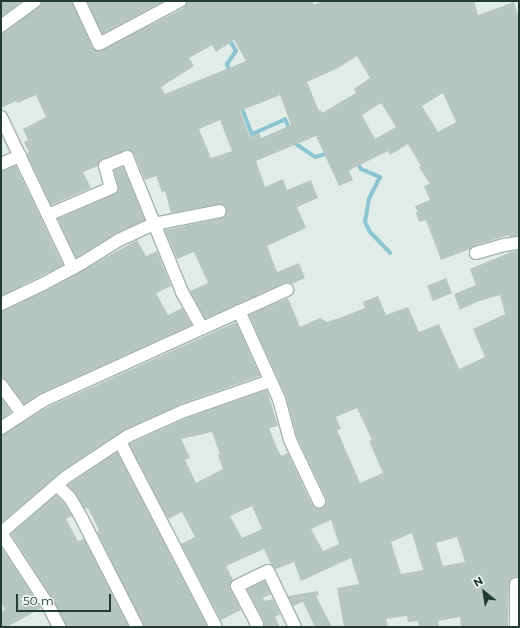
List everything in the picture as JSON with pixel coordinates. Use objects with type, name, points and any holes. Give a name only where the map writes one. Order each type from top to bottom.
[{"type":"street","points":[[1,26],[35,1]]},
{"type":"street","points":[[79,1],[99,44],[180,1]]},
{"type":"street","points":[[2,121],[20,156],[72,268]]},
{"type":"street","points":[[1,164],[20,156]]},
{"type":"street","points":[[48,215],[110,188],[105,166],[127,157],[144,195],[154,224],[182,292],[202,328]]},
{"type":"street","points":[[1,304],[72,268],[119,240],[154,224],[220,211]]},
{"type":"street","points":[[476,253],[504,245],[519,243]]},
{"type":"street","points":[[1,428],[44,400],[135,361],[202,328],[287,290]]},
{"type":"street","points":[[239,311],[283,408],[286,429],[290,440],[319,501]]},
{"type":"street","points":[[58,627],[48,604],[1,533],[81,466],[128,436],[184,411],[270,381]]},
{"type":"street","points":[[1,385],[22,414]]},
{"type":"street","points":[[120,442],[216,627]]},
{"type":"street","points":[[57,485],[70,498],[82,518],[137,627]]},
{"type":"street","points":[[256,627],[257,624],[238,586],[268,571],[295,627]]},
{"type":"street","points":[[516,584],[516,627]]},
{"type":"building","points":[[1,1],[22,1],[1,17]]},
{"type":"building","points":[[42,1],[72,1],[92,47],[99,51],[184,8],[187,1],[312,1],[314,5],[322,1],[474,1],[478,15],[514,2],[519,19],[519,236],[509,237],[509,235],[474,246],[441,260],[426,220],[419,222],[416,213],[418,212],[415,206],[430,200],[424,186],[430,184],[419,167],[421,166],[408,144],[390,155],[388,151],[352,169],[349,171],[353,180],[339,186],[316,136],[256,161],[265,187],[283,179],[287,190],[311,180],[318,198],[297,207],[306,228],[267,246],[277,272],[299,263],[305,278],[291,284],[284,283],[205,319],[190,291],[208,283],[194,252],[177,259],[165,230],[222,218],[227,213],[225,206],[219,204],[171,213],[165,191],[162,192],[156,176],[145,180],[134,154],[128,150],[102,159],[98,166],[83,172],[91,188],[51,205],[27,154],[29,152],[24,142],[28,140],[23,129],[46,117],[36,95],[18,103],[16,101],[1,108],[1,33],[5,32],[39,7]],"holes":[[[234,40],[246,61],[165,94],[161,87],[194,66],[189,58],[212,45],[216,52]],[[357,56],[370,78],[354,89],[356,93],[322,113],[321,110],[319,111],[307,82],[338,68]],[[443,93],[456,122],[438,132],[422,106]],[[280,95],[291,125],[261,138],[259,133],[250,137],[240,111]],[[381,103],[396,127],[375,139],[362,115]],[[220,120],[232,151],[211,158],[199,129]]]},
{"type":"building","points":[[87,1],[164,1],[102,34]]},
{"type":"building","points":[[16,166],[63,265],[1,296],[1,171]]},
{"type":"building","points":[[123,167],[145,220],[115,234],[76,258],[58,219],[117,193],[118,186],[114,170]]},
{"type":"building","points":[[137,240],[146,256],[157,251],[171,286],[156,293],[168,315],[182,308],[192,325],[41,393],[24,404],[7,381],[1,378],[1,311],[46,291]]},
{"type":"building","points":[[519,251],[519,577],[512,578],[509,584],[508,627],[461,627],[460,617],[438,621],[439,627],[419,627],[418,621],[408,622],[407,616],[386,619],[388,627],[344,627],[337,588],[359,584],[351,558],[301,581],[294,562],[276,569],[271,564],[264,549],[226,566],[233,580],[230,585],[230,589],[241,610],[221,620],[181,544],[195,537],[182,512],[168,519],[129,444],[187,418],[267,390],[278,426],[269,428],[277,448],[281,456],[288,453],[312,505],[318,508],[323,508],[326,498],[297,437],[286,396],[249,315],[288,298],[300,327],[320,318],[327,322],[365,308],[363,302],[378,296],[386,315],[408,307],[419,332],[439,324],[459,369],[485,357],[473,329],[505,314],[500,295],[479,301],[460,310],[454,294],[476,285],[470,269],[511,252]],"holes":[[[357,408],[372,440],[369,441],[383,473],[360,483],[337,430],[341,429],[336,417]],[[212,432],[220,454],[218,455],[223,469],[196,483],[185,460],[190,458],[181,439]],[[252,506],[262,529],[242,538],[230,516]],[[331,520],[339,544],[323,551],[311,529]],[[412,533],[423,570],[401,574],[391,542]],[[457,537],[465,562],[443,566],[436,543]]]},
{"type":"building","points":[[446,278],[452,293],[433,301],[427,286]]},
{"type":"building","points":[[236,322],[260,376],[181,404],[124,430],[62,471],[1,523],[1,435],[48,407]]},
{"type":"building","points":[[1,398],[11,412],[1,419]]},
{"type":"building","points":[[117,452],[207,626],[144,627],[97,532],[99,530],[88,508],[85,509],[76,494],[68,485]]},
{"type":"building","points":[[56,495],[64,503],[72,516],[66,519],[78,541],[84,539],[129,627],[66,627],[54,601],[11,534]]},
{"type":"building","points":[[1,547],[41,608],[7,627],[1,627],[1,612],[5,610],[1,601]]},
{"type":"building","points":[[265,581],[271,594],[263,598],[264,601],[273,599],[280,614],[275,617],[280,627],[264,627],[264,621],[247,589]]},
{"type":"building","points":[[318,591],[319,595],[316,596],[332,627],[315,627],[303,602],[293,606],[288,596]]},
{"type":"waterway","points":[[229,39],[236,51],[227,64],[230,73]]},
{"type":"waterway","points":[[241,106],[252,134],[285,119],[290,130]]},
{"type":"waterway","points":[[294,140],[296,144],[315,157],[329,153]]},
{"type":"waterway","points":[[357,162],[361,169],[380,177],[369,199],[365,222],[370,232],[390,253]]}]
